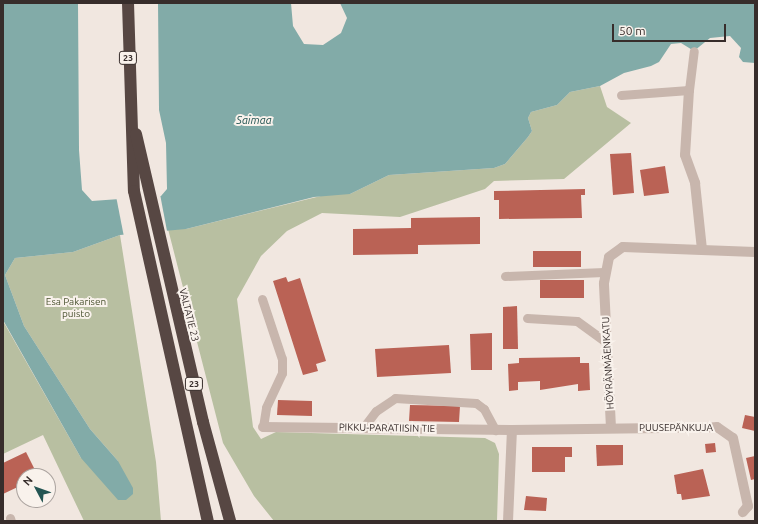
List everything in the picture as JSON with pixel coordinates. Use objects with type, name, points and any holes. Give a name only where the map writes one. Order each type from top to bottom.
[{"type":"highway","name":"VALTATIE 23","points":[[128,3],[134,191],[144,250],[208,521]]},
{"type":"highway","name":"VALTATIE 23","points":[[131,113],[160,246],[230,521]]},
{"type":"street","points":[[689,90],[685,155],[695,182],[702,250]]},
{"type":"street","points":[[604,272],[609,258],[623,247],[755,252]]},
{"type":"street","name":"HÖYRÄNMÄENKATU","points":[[604,272],[611,428]]},
{"type":"street","name":"PIKKU-PARATIISIN TIE","points":[[263,426],[512,430]]},
{"type":"street","name":"PUUSEPÄNKUJA","points":[[611,428],[717,427],[733,438],[748,506],[743,512]]},
{"type":"street","points":[[508,521],[512,430],[611,428]]},
{"type":"lane","points":[[621,95],[689,90],[694,51]]},
{"type":"lane","points":[[505,276],[604,272]]},
{"type":"lane","points":[[262,299],[282,359],[282,373],[266,408],[263,426]]},
{"type":"lane","points":[[527,318],[577,321],[607,343]]},
{"type":"lane","points":[[363,428],[376,411],[395,398],[476,403],[484,409],[495,430]]},
{"type":"green space","points":[[600,86],[607,107],[631,123],[564,179],[494,181],[485,189],[400,217],[322,213],[287,231],[261,256],[237,299],[253,427],[261,439],[276,432],[485,438],[495,443],[499,454],[497,521],[274,521],[254,496],[223,443],[168,229],[186,229],[329,194],[350,194],[389,175],[494,168],[505,164],[532,131],[528,118],[531,112],[557,105],[570,92]]},
{"type":"green space","name":"Esa Pakarisen puisto","points":[[120,235],[156,462],[161,521],[84,521],[43,435],[3,454],[3,321],[81,458],[118,461],[90,429],[24,326],[5,275],[15,258],[73,252]]},
{"type":"water","name":"Saimaa","points":[[3,3],[78,3],[79,150],[82,190],[92,201],[161,196],[167,189],[166,143],[159,110],[158,3],[291,3],[293,26],[304,44],[323,45],[341,33],[347,18],[340,3],[755,3],[755,63],[743,62],[739,57],[741,48],[730,36],[710,38],[694,51],[681,43],[671,44],[659,62],[651,66],[624,73],[600,86],[570,92],[557,105],[531,112],[528,118],[532,131],[505,164],[494,168],[389,175],[350,194],[314,197],[186,229],[120,235],[73,252],[15,258],[5,275],[24,326],[90,429],[118,461],[133,488],[133,494],[126,500],[118,500],[81,458],[3,320]]},
{"type":"pier","points":[[160,194],[167,231],[124,237],[116,196]]},
{"type":"building","points":[[631,153],[634,193],[613,195],[610,154]]},
{"type":"building","points":[[665,166],[669,193],[644,196],[640,170]]},
{"type":"building","points":[[585,189],[585,195],[581,195],[582,218],[499,219],[499,200],[494,200],[494,191]]},
{"type":"building","points":[[480,217],[480,244],[418,245],[418,254],[353,255],[353,229],[411,228],[411,218]]},
{"type":"building","points":[[533,251],[581,251],[581,267],[533,267]]},
{"type":"building","points":[[286,277],[288,282],[300,278],[326,361],[316,364],[318,371],[303,375],[273,281]]},
{"type":"building","points":[[540,280],[584,280],[584,298],[540,298]]},
{"type":"building","points":[[517,306],[518,349],[503,349],[503,307]]},
{"type":"building","points":[[492,333],[492,370],[471,370],[470,334]]},
{"type":"building","points":[[449,345],[451,373],[377,377],[375,349]]},
{"type":"building","points":[[580,357],[580,363],[589,363],[590,390],[578,391],[578,384],[540,390],[540,381],[518,382],[518,390],[509,391],[508,364],[519,363],[519,358]]},
{"type":"building","points":[[278,400],[312,401],[312,416],[277,415]]},
{"type":"building","points":[[410,405],[460,406],[459,422],[409,421]]},
{"type":"building","points":[[745,415],[755,417],[755,431],[742,428]]},
{"type":"building","points":[[715,443],[716,452],[706,453],[705,444]]},
{"type":"building","points":[[596,445],[623,445],[623,465],[597,466]]},
{"type":"building","points":[[532,447],[572,447],[572,457],[565,457],[565,472],[532,472]]},
{"type":"building","points":[[26,452],[34,468],[16,468],[16,488],[3,494],[3,463]]},
{"type":"building","points":[[755,456],[755,479],[751,480],[746,458]]},
{"type":"building","points":[[703,469],[710,496],[682,500],[681,494],[677,494],[674,475]]},
{"type":"building","points":[[526,496],[547,498],[546,511],[524,510]]}]
